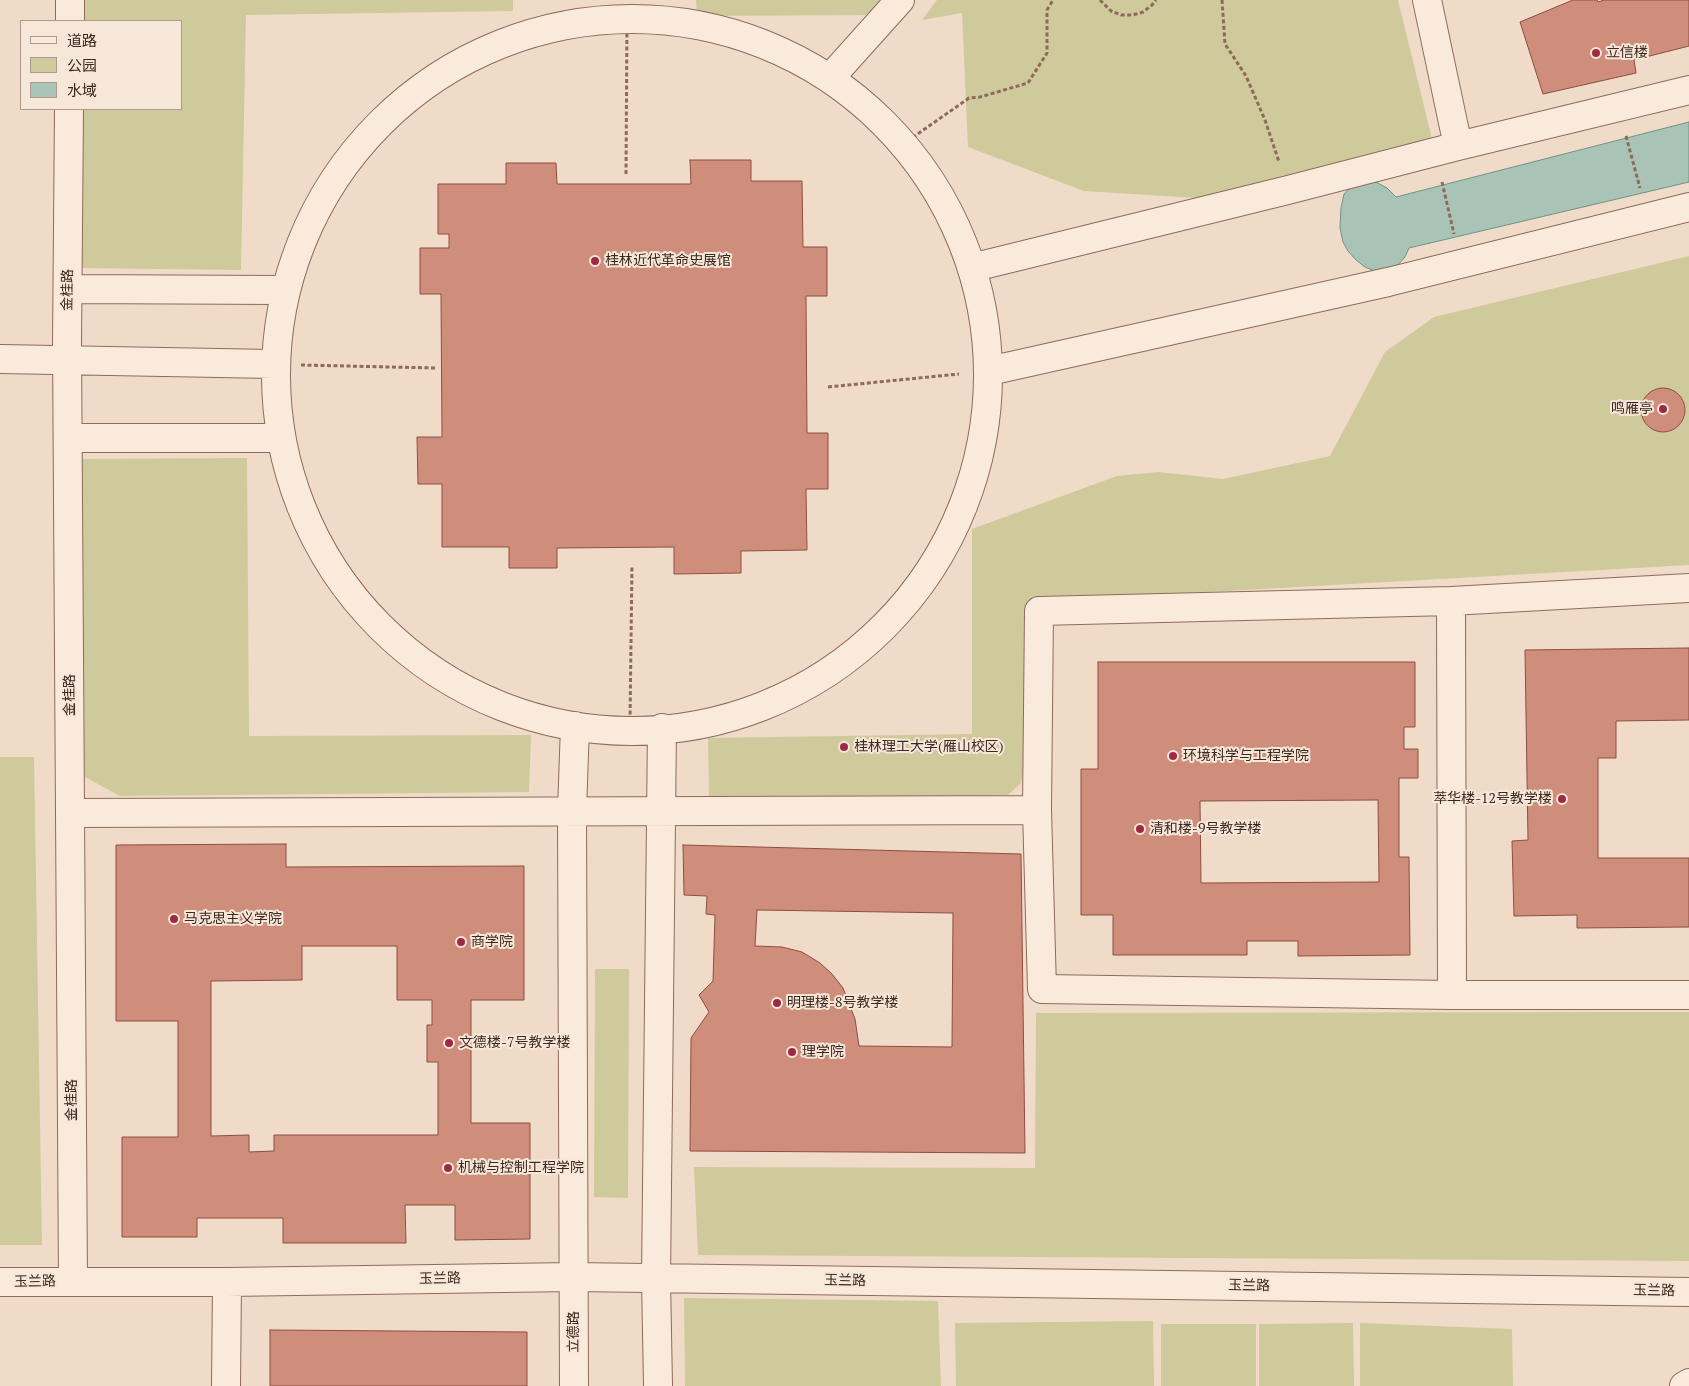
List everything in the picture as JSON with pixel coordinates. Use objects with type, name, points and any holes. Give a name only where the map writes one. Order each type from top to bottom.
[{"type":"street","points":[[70,0],[70,20]]},
{"type":"street","points":[[830,78],[900,0]]},
{"type":"street","points":[[1427,0],[1446,149]]},
{"type":"street","points":[[627,10],[743,37],[780,52],[830,78],[881,121],[927,174],[975,267],[989,371],[990,406],[984,442],[974,479],[962,512],[933,564],[898,612],[872,639],[846,661],[808,688],[758,712],[694,725],[662,728],[630,729],[575,726],[518,711],[462,688],[412,653],[369,616],[330,567],[305,518],[286,471],[277,438],[273,364],[274,338],[281,290],[303,233],[331,183],[366,136],[409,96],[457,66],[512,40],[569,27],[627,10]]},
{"type":"street","points":[[975,267],[1689,90]]},
{"type":"street","name":"金桂路","points":[[69,110],[68,438],[73,1281]]},
{"type":"street","points":[[989,371],[1379,284],[1689,207]]},
{"type":"street","points":[[68,289],[281,290]]},
{"type":"street","points":[[0,359],[273,364]]},
{"type":"street","points":[[68,438],[277,438]]},
{"type":"street","points":[[1689,588],[1451,601],[1039,611],[1037,810],[1042,988],[1452,995],[1689,995]]},
{"type":"street","points":[[1451,601],[1452,995]]},
{"type":"street","name":"立德路","points":[[574,1386],[572,811],[575,726]]},
{"type":"street","points":[[658,1386],[656,1278],[662,728]]},
{"type":"street","points":[[71,813],[1037,810]]},
{"type":"street","name":"玉兰路","points":[[0,1282],[227,1282],[573,1277],[1689,1292]]},
{"type":"street","points":[[226,1386],[227,1282]]},
{"type":"street","points":[[1684,1386],[1689,1383]]},
{"type":"path","points":[[902,145],[969,98],[980,98],[1028,83],[1047,53],[1047,10],[1053,0]]},
{"type":"path","points":[[1100,0],[1111,11],[1122,15],[1133,15],[1143,12],[1156,0]]},
{"type":"path","points":[[1222,0],[1225,44],[1246,76],[1265,120],[1288,190]]},
{"type":"path","points":[[626,174],[627,10]]},
{"type":"path","points":[[1618,107],[1648,218]]},
{"type":"path","points":[[1446,149],[1461,264]]},
{"type":"path","points":[[273,364],[435,368]]},
{"type":"path","points":[[828,387],[989,371]]},
{"type":"path","points":[[630,729],[632,565]]},
{"type":"green space","points":[[83,0],[513,0],[513,11],[246,15],[241,270],[78,268],[81,110],[182,110],[182,20],[82,20]]},
{"type":"green space","points":[[696,0],[882,0],[872,15],[697,16]]},
{"type":"green space","points":[[937,0],[1398,0],[1432,139],[1212,199],[1084,191],[968,147],[962,13],[922,20]]},
{"type":"green space","points":[[1689,256],[1689,565],[1030,602],[1024,768],[1021,783],[1008,795],[709,801],[708,738],[972,734],[972,529],[1117,476],[1158,472],[1223,479],[1330,456],[1385,352],[1434,317]]},
{"type":"green space","points":[[247,458],[249,736],[531,735],[529,792],[120,796],[83,776],[80,459]]},
{"type":"green space","points":[[0,757],[34,757],[42,1245],[0,1245]]},
{"type":"green space","points":[[595,969],[629,969],[628,1198],[594,1197]]},
{"type":"green space","points":[[1689,1012],[1689,1261],[698,1255],[694,1167],[1035,1168],[1036,1013]]},
{"type":"green space","points":[[684,1298],[938,1301],[941,1386],[685,1386]]},
{"type":"green space","points":[[1153,1321],[1154,1386],[956,1386],[955,1323]]},
{"type":"green space","points":[[1353,1323],[1354,1386],[1259,1386],[1259,1324]]},
{"type":"green space","points":[[1360,1323],[1512,1329],[1513,1386],[1360,1386]]},
{"type":"green space","points":[[1161,1324],[1256,1324],[1256,1386],[1161,1386]]},
{"type":"water","points":[[1689,122],[1689,182],[1409,248],[1405,257],[1395,268],[1377,272],[1365,267],[1356,260],[1343,242],[1340,228],[1341,208],[1344,194],[1355,182],[1372,180],[1387,188],[1396,197]]},
{"type":"building","name":"立信楼","points":[[1573,0],[1597,0],[1598,2],[1604,0],[1689,0],[1689,46],[1634,60],[1636,73],[1543,94],[1520,22]]},
{"type":"building","points":[[690,160],[751,160],[751,181],[802,181],[803,247],[827,247],[827,296],[806,296],[807,433],[828,433],[828,489],[806,489],[807,550],[741,551],[741,573],[674,574],[674,547],[557,548],[557,568],[509,568],[509,547],[442,547],[442,484],[418,484],[417,437],[442,437],[441,294],[420,294],[420,248],[449,248],[449,234],[438,234],[438,184],[506,184],[506,163],[556,163],[557,184],[691,184]]},
{"type":"building","name":"鸣雁亭","points":[[1663,388],[1675,392],[1681,398],[1685,410],[1681,422],[1675,428],[1663,432],[1651,428],[1645,422],[1641,410],[1645,398],[1651,392]]},
{"type":"building","name":"萃华楼-12号教学楼","points":[[1689,648],[1689,720],[1616,721],[1616,758],[1598,758],[1598,858],[1689,858],[1689,927],[1577,928],[1577,915],[1514,916],[1512,841],[1528,840],[1525,650]]},
{"type":"building","name":"清和楼-9号教学楼","points":[[1098,662],[1415,662],[1415,727],[1404,727],[1404,749],[1418,749],[1418,778],[1399,778],[1399,857],[1409,857],[1410,955],[1298,956],[1298,941],[1247,941],[1247,955],[1113,955],[1113,915],[1081,915],[1081,769],[1098,769]],"holes":[[[1378,800],[1379,882],[1201,883],[1200,801]]]},
{"type":"building","name":"文德楼-7号教学楼","points":[[286,844],[286,867],[524,866],[524,1000],[471,1000],[471,1123],[530,1123],[530,1239],[455,1240],[455,1205],[405,1205],[406,1243],[283,1243],[283,1218],[197,1218],[197,1237],[122,1237],[122,1137],[178,1137],[178,1021],[116,1021],[116,845]],"holes":[[[302,946],[397,946],[397,1000],[432,1000],[432,1025],[427,1025],[427,1062],[438,1062],[438,1135],[274,1135],[274,1151],[249,1152],[249,1135],[211,1136],[211,981],[302,980]]]},
{"type":"building","name":"明理楼-8号教学楼","points":[[683,845],[1021,854],[1025,1153],[690,1151],[691,1038],[709,1012],[699,995],[713,981],[715,915],[706,914],[707,896],[684,895]],"holes":[[[757,910],[953,913],[952,1047],[859,1046],[855,1019],[843,988],[832,974],[820,963],[802,952],[782,947],[755,946]]]},
{"type":"building","points":[[270,1330],[527,1332],[527,1386],[270,1386]]},
{"type":"place","name":"立信楼","points":[[1596,53]]},
{"type":"place","name":"桂林近代革命史展馆","points":[[595,261]]},
{"type":"place","name":"鸣雁亭","points":[[1663,409]]},
{"type":"place","name":"桂林理工大学(雁山校区)","points":[[844,747]]},
{"type":"place","name":"环境科学与工程学院","points":[[1173,756]]},
{"type":"place","name":"萃华楼-12号教学楼","points":[[1562,799]]},
{"type":"place","name":"清和楼-9号教学楼","points":[[1140,829]]},
{"type":"place","name":"马克思主义学院","points":[[174,919]]},
{"type":"place","name":"商学院","points":[[461,942]]},
{"type":"place","name":"明理楼-8号教学楼","points":[[777,1003]]},
{"type":"place","name":"文德楼-7号教学楼","points":[[449,1043]]},
{"type":"place","name":"理学院","points":[[792,1052]]},
{"type":"place","name":"机械与控制工程学院","points":[[448,1168]]}]
